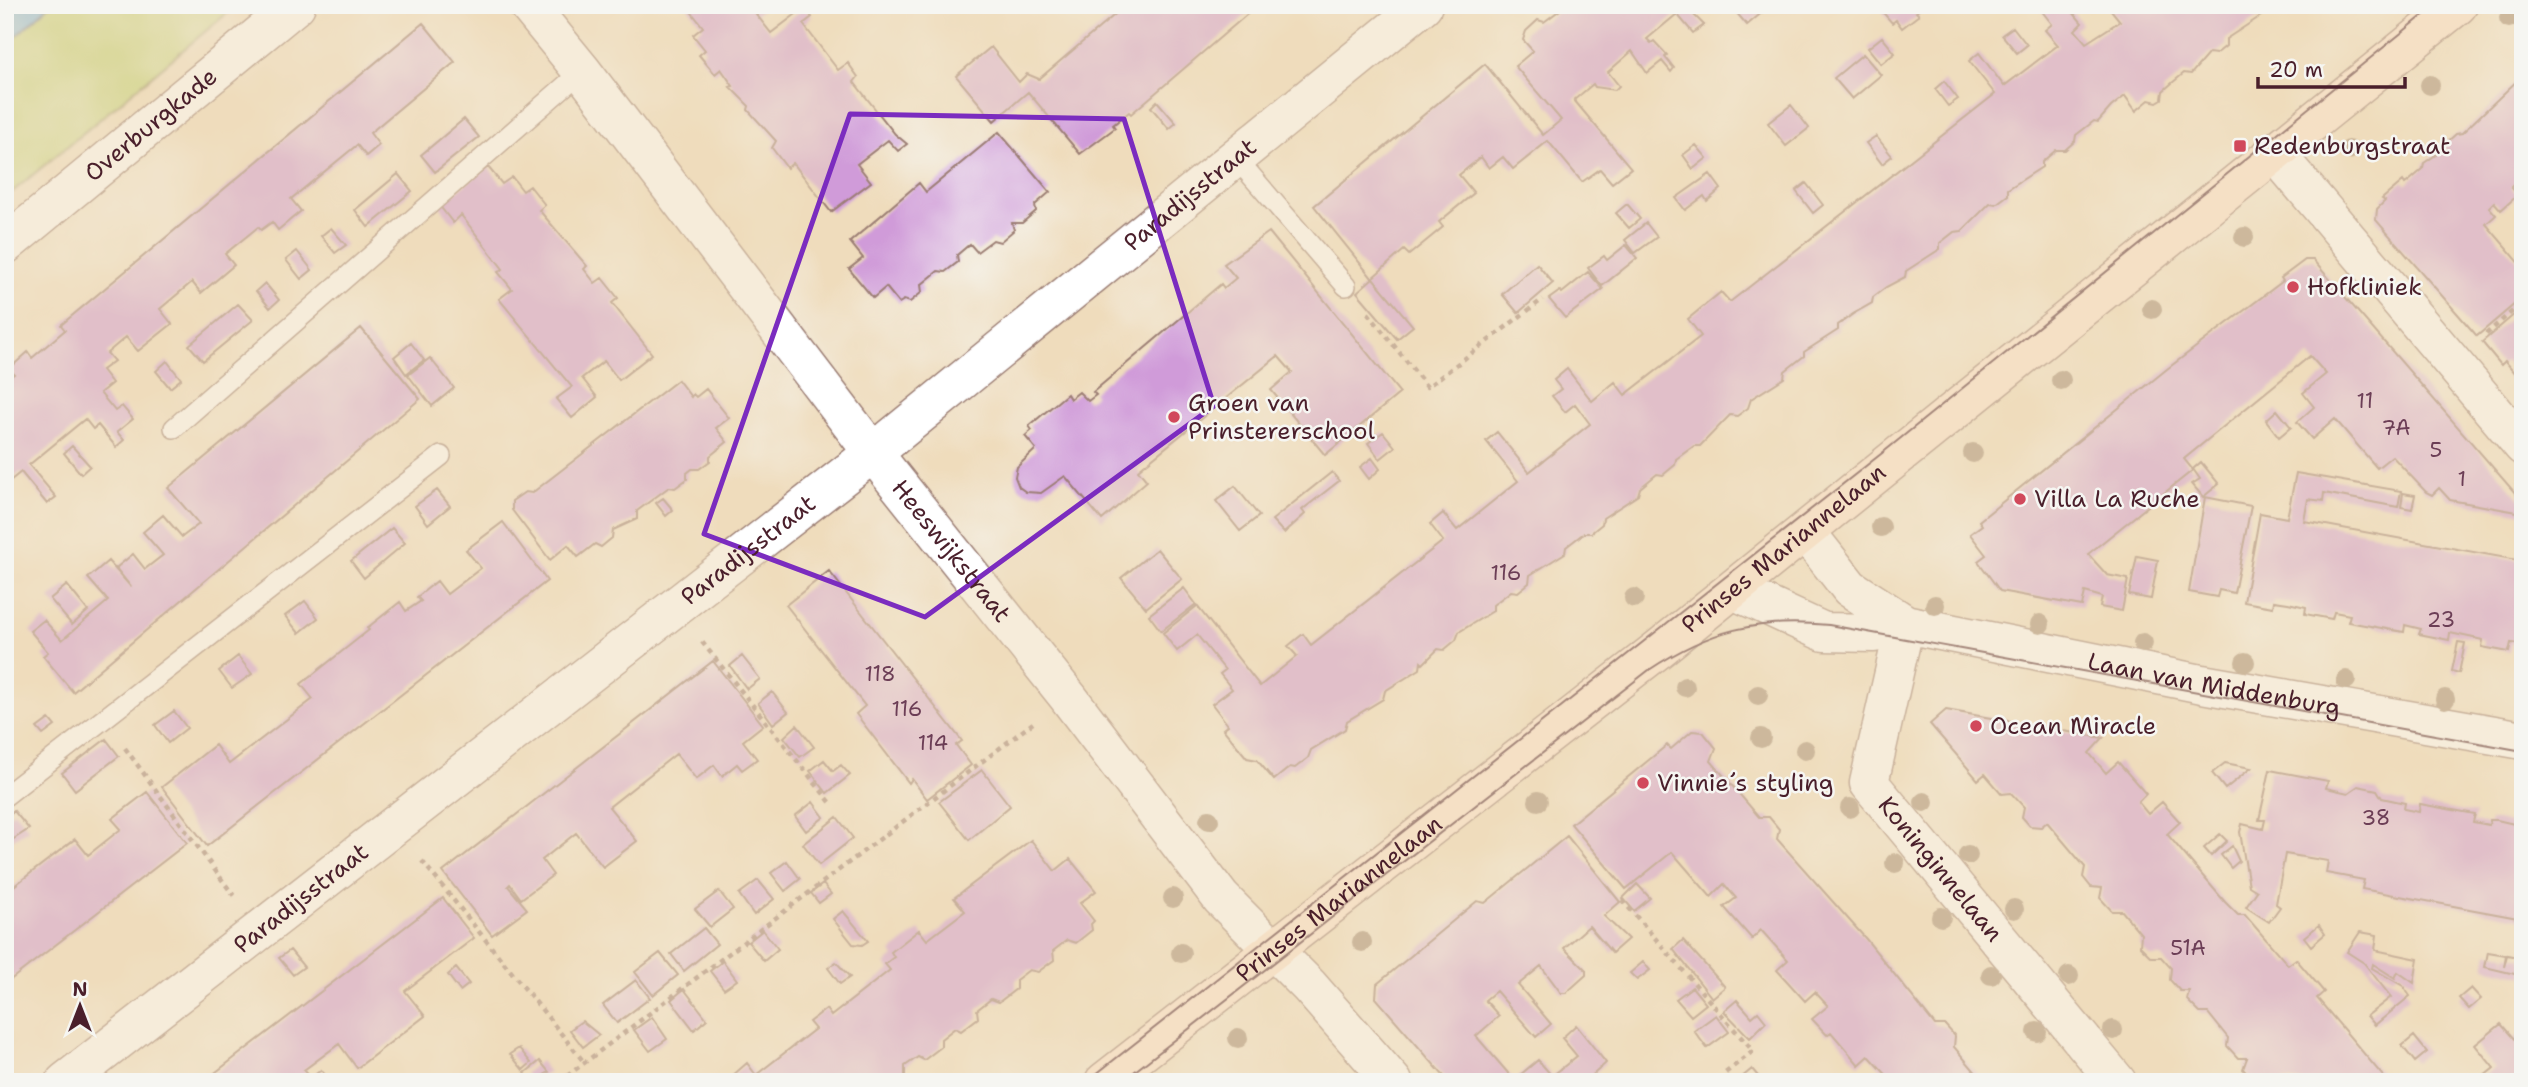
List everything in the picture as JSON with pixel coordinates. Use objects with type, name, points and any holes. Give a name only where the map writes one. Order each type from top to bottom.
[{"type":"street","name":"Overburgkade","points":[[5,245],[296,5]]},
{"type":"street","name":"Heeswijkstraat","points":[[528,5],[582,71],[873,453],[1068,697],[1220,898],[1323,1001],[1393,1082]]},
{"type":"street","name":"Paradijsstraat","points":[[65,1082],[873,453],[1423,5]]},
{"type":"street","name":"Prinses Mariannelaan","points":[[1104,1082],[1806,532],[2458,5]]},
{"type":"street","points":[[2276,154],[2523,446]]},
{"type":"street","name":"Laan van Middenburg","points":[[1806,532],[1850,588],[1905,624],[2202,684],[2523,740]]},
{"type":"street","name":"Laan van Middenburg","points":[[1733,590],[1824,632],[1874,633],[1905,624]]},
{"type":"street","name":"Koninginnelaan","points":[[1905,624],[1869,783],[2117,1082]]},
{"type":"lane","points":[[174,428],[582,71]]},
{"type":"lane","points":[[1236,158],[1346,286]]},
{"type":"lane","points":[[5,796],[441,456]]},
{"type":"path","points":[[1346,286],[1427,387],[1543,299]]},
{"type":"path","points":[[674,606],[831,803]]},
{"type":"path","points":[[559,1082],[1068,697]]},
{"type":"path","points":[[104,719],[259,930]]},
{"type":"path","points":[[393,825],[584,1062]]},
{"type":"path","points":[[1622,900],[1753,1051],[1724,1074],[1731,1082]]},
{"type":"highlighted area","points":[[850,114],[1124,119],[1214,406],[925,617],[704,534]]},
{"type":"green space","points":[[50,5],[237,5],[5,198],[5,46]]},
{"type":"water","points":[[5,5],[50,5],[5,46]]},
{"type":"building","points":[[686,5],[768,5],[756,14],[771,33],[804,8],[812,17],[803,24],[838,70],[848,63],[858,77],[854,82],[895,134],[907,144],[898,151],[888,140],[857,164],[871,182],[831,212],[793,163],[787,168],[772,148],[776,141],[748,110],[749,106],[730,87],[733,86],[721,69],[715,74],[699,55],[705,50],[693,35],[703,27]]},
{"type":"building","points":[[1126,5],[1258,5],[1131,114],[1129,112],[1113,125],[1115,128],[1080,154],[1028,92],[994,121],[956,76],[991,47],[1019,82],[1027,74],[1039,79]]},
{"type":"building","points":[[1560,5],[1688,5],[1686,7],[1704,25],[1693,33],[1677,14],[1647,39],[1651,43],[1654,41],[1667,55],[1665,57],[1674,68],[1671,72],[1662,61],[1647,73],[1632,51],[1608,72],[1619,86],[1615,90],[1595,87],[1593,84],[1574,100],[1631,168],[1612,183],[1600,169],[1582,182],[1548,141],[1513,169],[1503,157],[1489,168],[1481,157],[1459,175],[1474,193],[1439,222],[1443,227],[1409,255],[1404,250],[1372,278],[1314,206],[1485,64],[1543,135],[1561,120],[1515,66],[1533,51],[1523,40],[1526,31],[1538,20],[1544,22],[1561,9]]},
{"type":"building","points":[[1730,5],[1771,5],[1747,25]]},
{"type":"building","points":[[1884,5],[1925,5],[1916,12],[1919,15],[1902,28],[1896,20],[1892,23],[1880,9]]},
{"type":"building","points":[[2037,5],[2067,5],[2082,23],[2075,30],[2086,43],[2120,21],[2107,5],[2119,5],[2123,9],[2128,5],[2268,5],[2267,12],[2226,39],[2226,46],[2216,54],[2209,53],[2191,74],[2184,73],[2172,83],[2163,91],[2162,99],[2157,102],[2149,100],[2136,111],[2125,96],[2098,122],[2094,121],[2076,135],[2075,141],[2065,150],[2056,150],[2042,162],[2042,167],[2008,189],[2008,195],[1996,204],[1990,203],[1962,231],[1954,232],[1940,243],[1940,249],[1906,271],[1905,277],[1873,297],[1872,303],[1838,325],[1838,330],[1804,352],[1804,356],[1785,371],[1784,378],[1751,399],[1748,408],[1737,416],[1730,415],[1700,446],[1694,446],[1676,459],[1675,465],[1663,475],[1657,474],[1640,488],[1638,495],[1603,518],[1602,524],[1591,533],[1584,533],[1566,547],[1565,553],[1530,575],[1529,583],[1518,592],[1511,591],[1493,605],[1493,611],[1459,632],[1456,640],[1444,650],[1438,649],[1423,664],[1421,662],[1420,669],[1385,691],[1383,699],[1347,721],[1345,729],[1311,750],[1308,758],[1295,768],[1290,767],[1274,780],[1257,760],[1247,758],[1223,729],[1228,725],[1212,704],[1232,689],[1220,674],[1225,670],[1197,635],[1177,651],[1163,633],[1197,606],[1260,686],[1297,656],[1288,646],[1303,634],[1311,645],[1443,541],[1430,524],[1443,513],[1457,530],[1518,481],[1486,441],[1497,432],[1529,472],[1590,424],[1575,404],[1565,412],[1552,396],[1561,389],[1554,380],[1567,369],[1592,401],[1615,382],[1625,395],[1701,336],[1688,319],[1721,292],[1730,302],[1995,94],[1969,61],[1979,53],[2004,86],[2058,45],[2045,30],[2052,24]]},
{"type":"building","points":[[423,23],[455,62],[370,133],[379,145],[366,156],[357,145],[291,199],[301,211],[278,230],[272,222],[261,230],[258,227],[225,254],[234,265],[201,293],[192,282],[160,309],[172,324],[138,351],[126,337],[107,353],[114,361],[102,370],[112,383],[100,393],[115,411],[122,406],[133,419],[117,432],[124,440],[116,447],[98,425],[93,429],[85,419],[29,465],[56,497],[47,504],[21,472],[5,485],[5,381],[14,374],[9,369],[28,352],[32,358],[65,330],[61,325]]},
{"type":"building","points":[[2013,27],[2027,45],[2017,53],[2002,35]]},
{"type":"building","points":[[1882,37],[1895,53],[1881,64],[1868,48]]},
{"type":"building","points":[[1863,54],[1881,75],[1852,99],[1834,78]]},
{"type":"building","points":[[2523,75],[2523,176],[2511,187],[2518,195],[2501,210],[2494,202],[2489,207],[2496,215],[2486,224],[2523,267],[2523,297],[2477,336],[2376,220],[2377,209],[2385,201],[2382,199],[2403,181],[2405,184],[2423,169],[2424,163],[2443,150],[2446,143],[2456,134],[2462,133]]},
{"type":"building","points":[[1944,81],[1958,99],[1948,106],[1935,89]]},
{"type":"building","points":[[1157,101],[1176,123],[1169,129],[1151,107]]},
{"type":"building","points":[[1791,105],[1809,128],[1786,146],[1768,123]]},
{"type":"building","points":[[464,119],[479,137],[435,172],[421,155]]},
{"type":"building","points":[[999,132],[1050,192],[1035,205],[1036,211],[1022,223],[1012,223],[1014,230],[1000,242],[993,240],[977,252],[970,244],[957,255],[958,262],[945,272],[938,271],[921,285],[922,292],[910,302],[904,300],[899,303],[886,287],[873,298],[849,269],[863,258],[850,242],[919,183],[926,192]]},
{"type":"building","points":[[1876,136],[1892,156],[1882,164],[1866,143]]},
{"type":"building","points":[[1696,145],[1707,158],[1693,169],[1683,155]]},
{"type":"building","points":[[488,167],[502,184],[512,177],[523,191],[530,186],[545,205],[539,210],[587,266],[584,269],[595,283],[602,278],[618,298],[612,303],[652,354],[619,380],[604,361],[582,378],[597,397],[572,418],[556,399],[572,387],[499,299],[512,289],[498,272],[503,269],[461,215],[453,223],[439,205]]},
{"type":"building","points":[[398,174],[412,191],[368,227],[355,210]]},
{"type":"building","points":[[1710,174],[1721,189],[1707,201],[1704,196],[1685,210],[1676,198]]},
{"type":"building","points":[[1806,183],[1823,205],[1813,213],[1796,191]]},
{"type":"building","points":[[1627,204],[1640,219],[1629,228],[1616,213]]},
{"type":"building","points":[[1646,223],[1657,237],[1635,253],[1625,240]]},
{"type":"building","points":[[331,228],[346,245],[335,253],[321,236]]},
{"type":"building","points":[[1269,232],[1400,393],[1325,455],[1271,390],[1292,372],[1278,356],[1138,470],[1147,481],[1102,520],[1065,476],[1041,493],[1026,492],[1019,487],[1015,477],[1017,467],[1036,449],[1025,436],[1032,430],[1029,426],[1067,394],[1070,399],[1079,392],[1088,401],[1096,395],[1093,392],[1221,284],[1224,288],[1236,278],[1224,264]]},
{"type":"building","points":[[1626,245],[1637,258],[1602,286],[1588,268],[1604,256],[1607,260]]},
{"type":"building","points":[[297,251],[312,270],[301,279],[286,260]]},
{"type":"building","points":[[2305,260],[2313,260],[2523,502],[2523,513],[2450,500],[2439,488],[2432,495],[2392,456],[2377,468],[2335,419],[2312,439],[2297,422],[2314,407],[2303,393],[2326,374],[2310,356],[2184,459],[2193,470],[2088,554],[2107,575],[2128,579],[2122,611],[2100,607],[2102,597],[2085,592],[2082,606],[2000,591],[1978,561],[1986,555],[1970,534],[1982,525],[1979,521],[2167,369],[2283,281],[2281,278]]},
{"type":"building","points":[[1537,264],[1553,283],[1518,313],[1502,294]]},
{"type":"building","points":[[1588,272],[1603,289],[1565,318],[1549,299],[1560,291],[1562,293]]},
{"type":"building","points":[[1373,278],[1413,326],[1397,339],[1357,292]]},
{"type":"building","points":[[265,283],[279,300],[270,308],[256,291]]},
{"type":"building","points":[[238,304],[253,320],[203,361],[189,345]]},
{"type":"building","points":[[2523,307],[2523,382],[2505,361],[2501,365],[2482,342]]},
{"type":"building","points":[[361,328],[420,399],[73,692],[43,656],[48,652],[30,631],[44,620],[62,640],[108,601],[88,578],[108,561],[131,587],[116,568],[133,554],[145,569],[163,555],[143,532],[163,515],[182,537],[199,524],[168,488]]},
{"type":"building","points":[[411,343],[424,360],[406,374],[394,357]]},
{"type":"building","points":[[430,358],[454,388],[432,406],[408,375]]},
{"type":"building","points":[[167,361],[181,379],[170,388],[156,371]]},
{"type":"building","points":[[678,380],[691,397],[693,394],[696,397],[706,389],[729,418],[716,428],[727,442],[710,456],[710,461],[687,473],[687,479],[675,488],[669,487],[637,511],[637,519],[613,530],[612,538],[601,547],[595,544],[578,557],[568,545],[550,560],[512,510],[512,501],[525,492],[532,493]]},
{"type":"building","points":[[2277,410],[2291,427],[2279,437],[2266,420]]},
{"type":"building","points":[[1383,432],[1395,447],[1380,459],[1368,443]]},
{"type":"building","points":[[72,446],[90,466],[81,474],[64,453]]},
{"type":"building","points":[[1372,458],[1380,469],[1369,479],[1360,467]]},
{"type":"building","points":[[2201,462],[2219,484],[2203,497],[2192,484],[2200,479],[2193,469]]},
{"type":"building","points":[[1332,472],[1339,481],[1302,510],[1305,514],[1284,533],[1272,520]]},
{"type":"building","points":[[2296,473],[2401,491],[2398,507],[2324,493],[2323,501],[2308,499],[2304,521],[2523,561],[2523,645],[2511,643],[2509,652],[2482,647],[2483,640],[2450,633],[2449,640],[2419,634],[2421,629],[2405,625],[2404,632],[2348,622],[2350,615],[2334,612],[2332,619],[2305,614],[2306,607],[2288,603],[2274,601],[2273,607],[2244,602],[2260,513],[2287,518]]},
{"type":"building","points":[[1235,486],[1259,516],[1240,531],[1216,501]]},
{"type":"building","points":[[437,490],[450,506],[428,524],[415,506]]},
{"type":"building","points":[[2403,493],[2415,495],[2412,509],[2401,507]]},
{"type":"building","points":[[2205,497],[2251,506],[2234,593],[2219,590],[2217,597],[2189,592]]},
{"type":"building","points":[[663,498],[673,510],[666,516],[656,503]]},
{"type":"building","points":[[503,522],[547,581],[207,846],[162,787],[215,745],[229,764],[313,699],[301,684],[400,602],[406,611],[421,601],[417,597],[437,581],[447,594],[481,568],[466,550]]},
{"type":"building","points":[[392,528],[405,543],[364,578],[351,561]]},
{"type":"building","points":[[1157,549],[1182,579],[1146,608],[1121,578]]},
{"type":"building","points":[[2137,556],[2158,560],[2151,599],[2129,595]]},
{"type":"building","points":[[829,571],[962,741],[956,745],[971,765],[927,799],[912,779],[909,783],[856,714],[865,706],[786,605]]},
{"type":"building","points":[[67,585],[88,611],[72,625],[50,599]]},
{"type":"building","points":[[1184,588],[1196,604],[1161,631],[1149,615]]},
{"type":"building","points":[[305,601],[318,618],[299,633],[285,616]]},
{"type":"building","points":[[2458,642],[2465,643],[2459,673],[2452,671]]},
{"type":"building","points":[[238,656],[252,674],[232,688],[219,671]]},
{"type":"building","points":[[742,656],[760,679],[747,689],[730,666]]},
{"type":"building","points":[[713,661],[763,725],[743,741],[757,759],[742,770],[737,764],[722,776],[714,765],[696,779],[676,754],[609,807],[637,841],[603,867],[576,833],[542,860],[553,875],[521,899],[510,884],[508,886],[527,909],[492,935],[443,872]]},
{"type":"building","points":[[772,692],[788,712],[773,724],[758,703]]},
{"type":"building","points":[[1946,710],[2103,738],[2089,753],[2106,773],[2118,762],[2146,794],[2138,802],[2148,814],[2162,802],[2180,822],[2167,834],[2225,902],[2238,915],[2245,915],[2288,965],[2296,959],[2324,992],[2317,998],[2388,1082],[2253,1081],[2243,1069],[2247,1058],[2238,1058],[2227,1046],[2228,1038],[2208,1013],[2200,1013],[2187,1000],[2189,991],[2180,991],[2170,980],[2171,968],[2161,957],[2151,957],[2140,946],[2141,934],[2122,911],[2112,911],[2100,898],[2102,888],[2091,887],[2083,877],[2085,867],[2047,822],[2041,827],[2030,826],[2022,817],[2024,807],[2011,793],[2002,794],[1985,774],[1978,780],[1930,724]]},
{"type":"building","points":[[174,711],[187,728],[168,743],[155,725]]},
{"type":"building","points":[[49,719],[55,726],[43,735],[37,728]]},
{"type":"building","points":[[797,725],[814,747],[800,757],[784,737]]},
{"type":"building","points":[[1692,731],[1703,732],[1716,748],[1711,761],[1759,817],[1769,817],[1779,829],[1777,839],[1866,939],[1935,1025],[1945,1025],[1955,1036],[1954,1047],[1984,1082],[1893,1082],[1869,1056],[1859,1065],[1831,1032],[1827,1035],[1812,1019],[1828,1006],[1815,992],[1805,1001],[1777,970],[1788,960],[1761,930],[1752,939],[1724,907],[1736,898],[1724,884],[1711,897],[1672,852],[1626,889],[1571,824],[1667,745],[1671,749]]},
{"type":"building","points":[[106,739],[119,756],[75,790],[62,773]]},
{"type":"building","points":[[824,760],[833,771],[841,765],[850,775],[827,793],[810,771]]},
{"type":"building","points":[[2225,763],[2251,768],[2225,789],[2212,773]]},
{"type":"building","points":[[982,770],[1010,806],[969,840],[939,802]]},
{"type":"building","points":[[2270,770],[2328,781],[2326,788],[2348,793],[2358,786],[2377,790],[2382,798],[2405,803],[2404,809],[2419,812],[2420,804],[2475,814],[2473,822],[2489,825],[2490,820],[2497,820],[2523,826],[2523,919],[2362,889],[2364,880],[2326,873],[2328,861],[2285,854],[2276,904],[2280,907],[2269,922],[2246,907],[2257,891],[2249,886],[2240,832],[2242,824],[2263,829],[2265,820],[2259,820]]},
{"type":"building","points":[[147,792],[187,843],[5,984],[5,893],[75,839],[88,855],[121,829],[112,819]]},
{"type":"building","points":[[813,802],[824,817],[806,831],[795,816]]},
{"type":"building","points":[[14,811],[29,829],[9,842],[5,837],[5,818]]},
{"type":"building","points":[[837,817],[853,838],[819,865],[803,844]]},
{"type":"building","points":[[2220,834],[2227,841],[2211,856],[2204,848]]},
{"type":"building","points":[[1567,836],[1620,902],[1604,916],[1628,939],[1612,953],[1589,926],[1564,948],[1586,970],[1586,975],[1566,993],[1561,993],[1541,966],[1518,985],[1551,1024],[1536,1037],[1496,991],[1485,1000],[1499,1016],[1476,1036],[1514,1080],[1538,1060],[1552,1076],[1577,1056],[1562,1038],[1576,1025],[1606,1063],[1585,1082],[1449,1082],[1376,998],[1377,984],[1477,901],[1485,903]]},
{"type":"building","points":[[1031,840],[1055,871],[1070,859],[1096,891],[1080,903],[1094,921],[1091,924],[1092,930],[1076,943],[1067,940],[1053,951],[1054,960],[1038,972],[1029,970],[1016,980],[1016,989],[999,1002],[991,999],[977,1010],[978,1018],[961,1031],[955,1028],[941,1039],[941,1047],[924,1060],[918,1057],[905,1066],[905,1076],[897,1082],[737,1082],[732,1076],[747,1063],[756,1075],[815,1029],[809,1022],[826,1009],[831,1016],[890,970],[885,964],[894,957],[891,952],[919,930],[927,940],[965,911],[954,898]]},
{"type":"building","points":[[2232,846],[2239,861],[2231,868],[2221,855]]},
{"type":"building","points":[[787,861],[800,879],[785,891],[771,873]]},
{"type":"building","points":[[758,880],[774,899],[754,915],[739,894]]},
{"type":"building","points":[[823,884],[831,894],[819,903],[811,893]]},
{"type":"building","points":[[1637,884],[1650,898],[1634,911],[1623,898]]},
{"type":"building","points":[[719,891],[733,909],[710,927],[695,909]]},
{"type":"building","points":[[443,898],[474,938],[405,991],[425,1016],[357,1068],[339,1044],[304,1070],[311,1078],[321,1070],[331,1082],[203,1082]]},
{"type":"building","points":[[843,911],[868,941],[862,945],[853,944],[833,919]]},
{"type":"building","points":[[2319,925],[2325,934],[2311,946],[2304,937]]},
{"type":"building","points":[[704,928],[717,944],[684,971],[671,954]]},
{"type":"building","points":[[763,930],[778,949],[764,961],[748,942]]},
{"type":"building","points":[[2360,932],[2377,935],[2375,950],[2418,959],[2414,983],[2398,972],[2395,978],[2373,964],[2372,968],[2403,986],[2410,996],[2375,1025],[2367,1016],[2391,997],[2364,963],[2347,952]]},
{"type":"building","points":[[1683,940],[1725,987],[1712,998],[1673,949]]},
{"type":"building","points":[[290,950],[304,967],[293,975],[279,958]]},
{"type":"building","points":[[2488,952],[2506,955],[2504,967],[2507,955],[2523,958],[2523,976],[2485,967]]},
{"type":"building","points":[[660,953],[678,975],[653,995],[635,972]]},
{"type":"building","points":[[723,961],[737,980],[724,989],[710,971]]},
{"type":"building","points":[[836,962],[850,977],[840,984],[828,968]]},
{"type":"building","points":[[1643,962],[1650,970],[1637,980],[1630,973]]},
{"type":"building","points":[[456,968],[469,984],[460,991],[448,975]]},
{"type":"building","points":[[636,980],[650,998],[617,1023],[603,1005]]},
{"type":"building","points":[[1692,987],[1706,1004],[1691,1016],[1676,999]]},
{"type":"building","points":[[2471,988],[2481,999],[2469,1009],[2459,998]]},
{"type":"building","points":[[684,989],[707,1019],[694,1030],[671,1000]]},
{"type":"building","points":[[1737,1000],[1752,1017],[1758,1012],[1766,1022],[1750,1038],[1724,1011]]},
{"type":"building","points":[[1716,1015],[1729,1032],[1707,1048],[1694,1031]]},
{"type":"building","points":[[652,1017],[667,1039],[650,1051],[634,1030]]},
{"type":"building","points":[[582,1021],[599,1035],[583,1047],[570,1030]]},
{"type":"building","points":[[2501,1024],[2514,1039],[2523,1032],[2523,1082],[2467,1082],[2474,1076],[2479,1080],[2494,1068],[2475,1045]]},
{"type":"building","points":[[2414,1036],[2427,1052],[2415,1062],[2402,1046]]},
{"type":"building","points":[[519,1048],[531,1063],[523,1070],[510,1054]]},
{"type":"building","points":[[540,1061],[549,1072],[532,1082],[525,1073]]},
{"type":"building","points":[[1752,1069],[1763,1082],[1736,1082]]},
{"type":"tram line","points":[[1086,1082],[1886,450],[2436,5]]},
{"type":"tram line","points":[[1121,1082],[1649,670],[1692,645],[1734,630],[1779,623],[1829,625],[2523,751]]},
{"type":"place","name":"Redenburgstraat","points":[[2240,146]]},
{"type":"place","name":"Hofkliniek","points":[[2293,287]]},
{"type":"place","name":"Groen van Prinstererschool","points":[[1174,417]]},
{"type":"place","name":"Villa La Ruche","points":[[2020,499]]},
{"type":"place","name":"Ocean Miracle","points":[[1976,726]]},
{"type":"place","name":"Vinnie´s styling","points":[[1643,783]]}]
